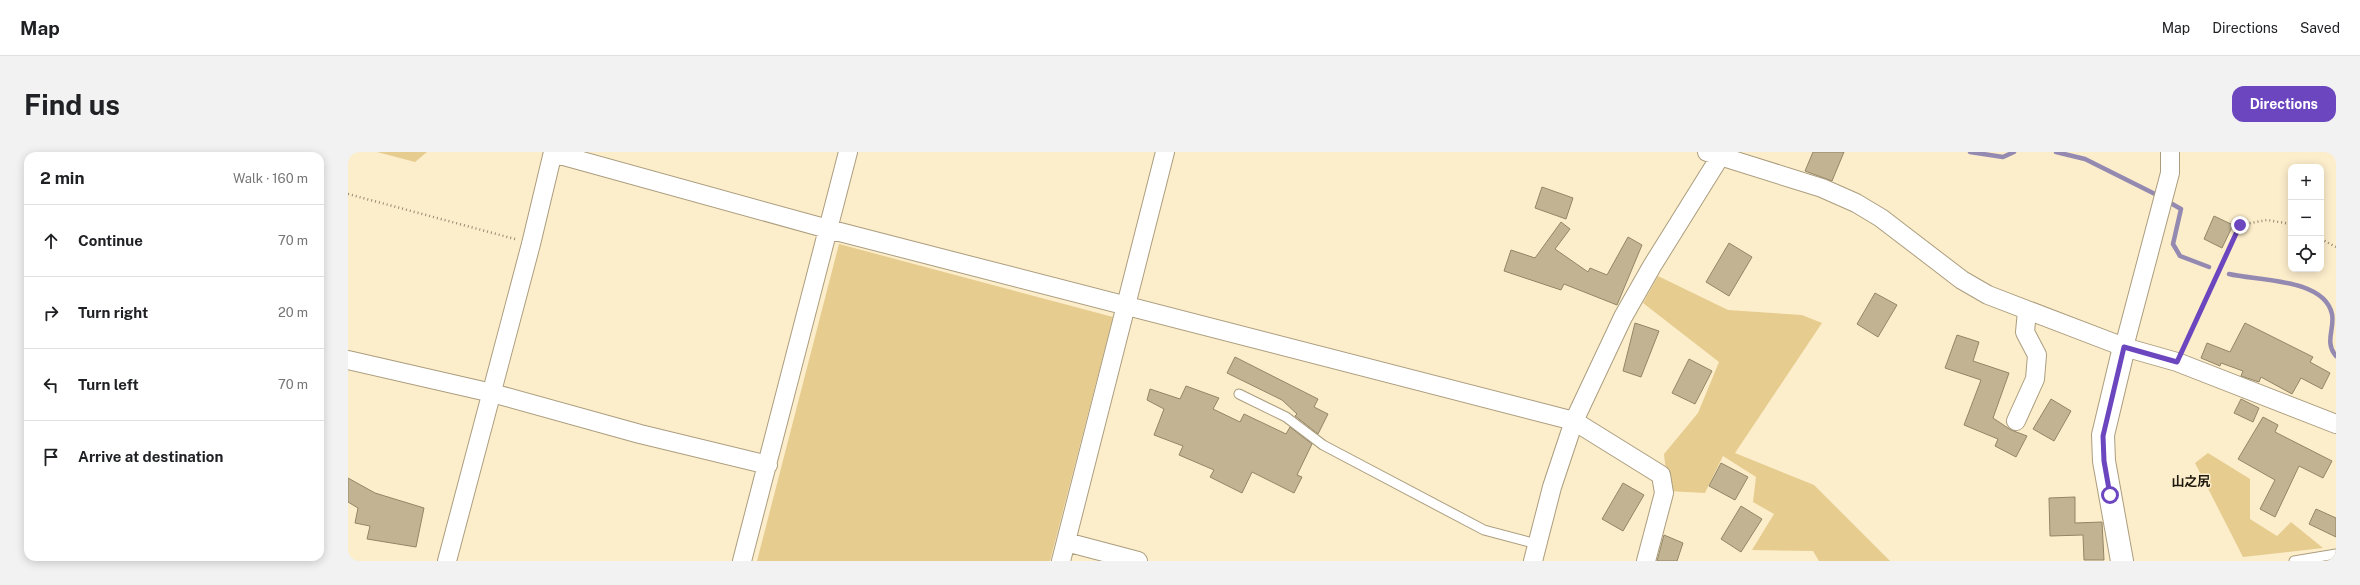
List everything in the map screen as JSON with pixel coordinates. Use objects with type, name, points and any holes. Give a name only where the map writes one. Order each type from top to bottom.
[{"type":"street","points":[[742,561],[848,152]]},
{"type":"street","points":[[1061,561],[1165,152]]},
{"type":"street","points":[[2122,561],[2104,461],[2103,436],[2124,347],[2170,173],[2170,152]]},
{"type":"street","points":[[447,561],[531,244],[553,153],[828,229],[1574,421],[1661,475],[1664,493],[1646,561]]},
{"type":"street","points":[[1533,561],[1574,421],[1624,317],[1717,153],[1822,188],[1856,203],[1881,218],[1962,280],[1988,295],[2124,347],[2177,362],[2336,424]]},
{"type":"street","points":[[2016,421],[2035,380],[2037,355],[2025,332],[2027,311]]},
{"type":"street","points":[[348,360],[492,393],[640,434],[768,465]]},
{"type":"street","points":[[1066,542],[1138,561]]},
{"type":"lane","points":[[1239,394],[1286,417],[1323,445],[1484,530],[1537,544]]},
{"type":"lane","points":[[2294,561],[2336,554]]},
{"type":"path","points":[[348,194],[531,244]]},
{"type":"path","points":[[2177,362],[2240,225],[2267,220],[2288,224]]},
{"type":"path","points":[[2324,240],[2336,246]]},
{"type":"shaded area","points":[[377,152],[427,152],[415,162]]},
{"type":"shaded area","points":[[839,244],[1113,317],[1050,561],[757,561]]},
{"type":"shaded area","points":[[1658,276],[1728,310],[1802,315],[1822,323],[1735,453],[1814,485],[1890,561],[1819,561],[1813,551],[1752,550],[1774,514],[1753,502],[1756,477],[1723,456],[1705,493],[1668,491],[1664,454],[1698,413],[1719,362],[1643,303]]},
{"type":"shaded area","points":[[2208,453],[2250,479],[2250,519],[2277,536],[2291,522],[2323,548],[2243,557],[2195,463]]},
{"type":"building","points":[[1813,152],[1844,152],[1832,181],[1805,171]]},
{"type":"building","points":[[1542,187],[1573,198],[1566,219],[1535,208]]},
{"type":"building","points":[[2214,216],[2233,225],[2222,248],[2204,239]]},
{"type":"building","points":[[1561,222],[1570,229],[1555,249],[1588,272],[1590,268],[1607,275],[1628,237],[1642,245],[1617,305],[1564,284],[1561,290],[1504,271],[1511,250],[1535,258]]},
{"type":"building","points":[[1729,243],[1752,257],[1729,296],[1706,282]]},
{"type":"building","points":[[1875,293],[1897,305],[1878,337],[1857,324]]},
{"type":"building","points":[[1635,323],[1659,331],[1641,377],[1623,371]]},
{"type":"building","points":[[2245,323],[2313,357],[2310,362],[2330,373],[2322,389],[2301,378],[2292,394],[2261,377],[2259,382],[2241,376],[2243,371],[2221,363],[2220,366],[2201,358],[2207,343],[2230,352]]},
{"type":"building","points":[[1957,335],[1979,342],[1973,361],[2009,373],[1993,418],[2011,430],[2027,436],[2016,457],[1995,446],[1998,439],[1964,425],[1981,380],[1945,368]]},
{"type":"building","points":[[1235,357],[1318,399],[1314,407],[1328,414],[1318,434],[1295,416],[1297,414],[1282,400],[1227,373]]},
{"type":"building","points":[[1689,359],[1712,371],[1695,404],[1672,393]]},
{"type":"building","points":[[1186,386],[1219,398],[1213,409],[1240,422],[1244,414],[1286,434],[1290,427],[1312,444],[1297,475],[1302,477],[1294,493],[1252,472],[1242,493],[1210,477],[1214,470],[1179,455],[1183,446],[1154,435],[1164,409],[1147,400],[1150,389],[1180,399]]},
{"type":"building","points":[[2051,399],[2071,411],[2054,441],[2033,429]]},
{"type":"building","points":[[2241,399],[2259,408],[2253,422],[2234,413]]},
{"type":"building","points":[[2263,417],[2278,425],[2275,432],[2332,461],[2323,478],[2299,466],[2275,517],[2260,509],[2275,480],[2238,459]]},
{"type":"building","points":[[1721,463],[1748,477],[1735,500],[1709,486]]},
{"type":"building","points":[[348,478],[375,493],[424,508],[416,547],[367,539],[370,526],[355,523],[358,508],[348,502]]},
{"type":"building","points":[[1623,483],[1644,495],[1623,531],[1602,519]]},
{"type":"building","points":[[2075,497],[2075,523],[2102,522],[2104,560],[2084,560],[2083,535],[2050,536],[2049,498]]},
{"type":"building","points":[[1741,506],[1762,519],[1741,552],[1721,539]]},
{"type":"building","points":[[2316,509],[2336,518],[2336,537],[2309,524]]},
{"type":"building","points":[[1664,535],[1683,543],[1677,561],[1657,561]]},
{"type":"waterway","points":[[1970,152],[2003,157],[2014,152]]},
{"type":"waterway","points":[[2056,152],[2085,159],[2159,196]]},
{"type":"waterway","points":[[2167,201],[2181,209],[2173,244],[2180,256],[2209,267]]},
{"type":"waterway","points":[[2229,274],[2288,283],[2304,287],[2317,294],[2326,302],[2332,314],[2333,320],[2330,341],[2336,356]]},
{"type":"district","name":"山之尻","points":[[2191,481]]},
{"type":"route","points":[[2110,495],[2104,461],[2103,436],[2124,347],[2177,362],[2240,225]]}]
